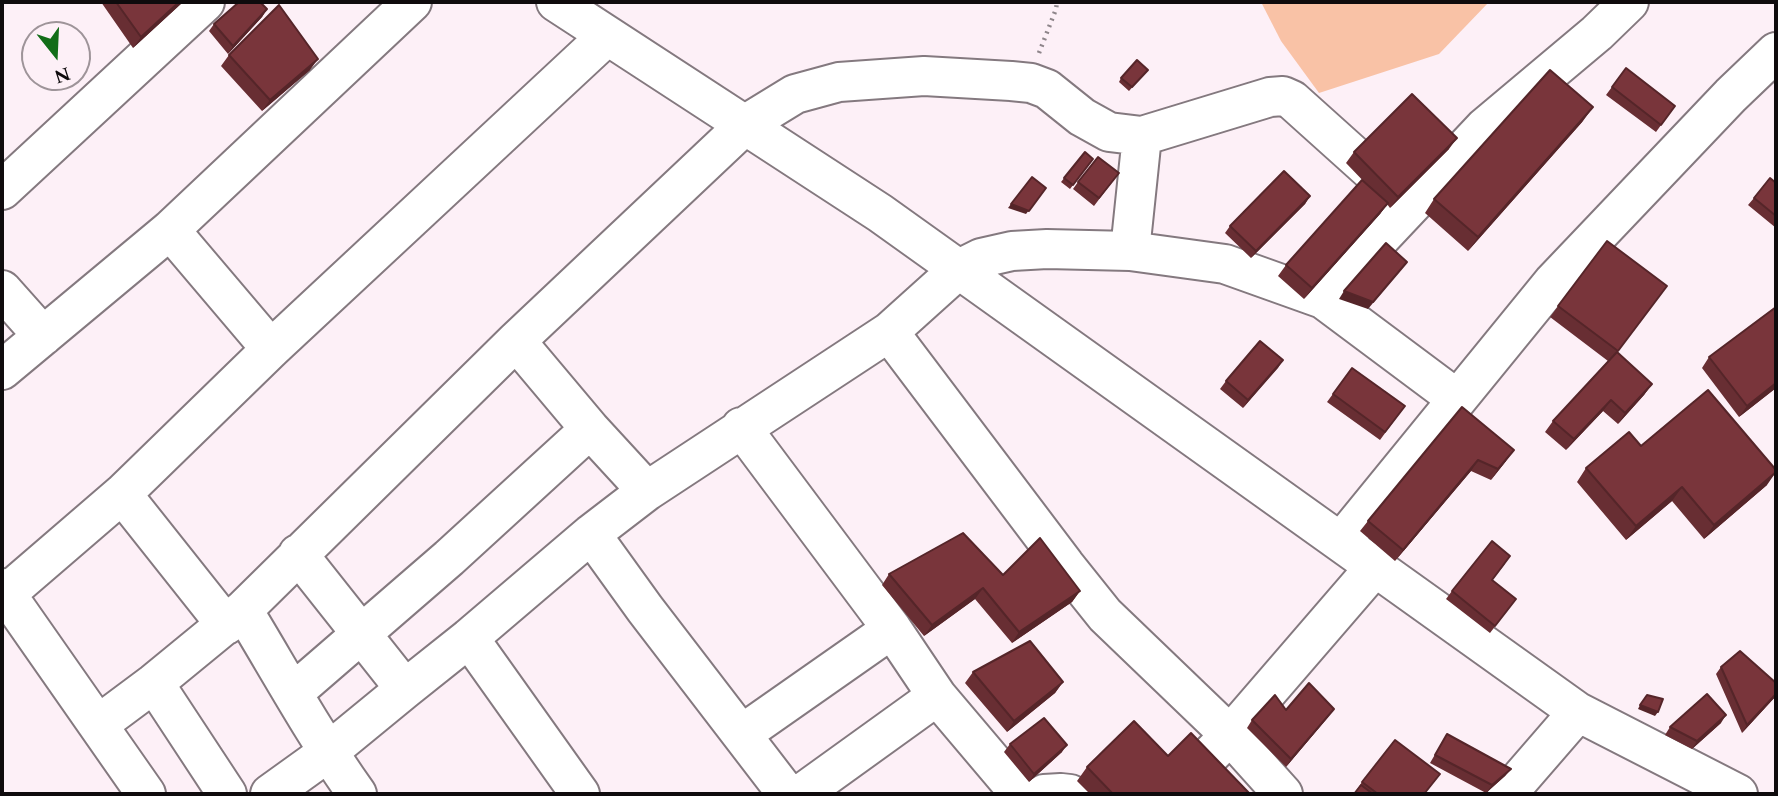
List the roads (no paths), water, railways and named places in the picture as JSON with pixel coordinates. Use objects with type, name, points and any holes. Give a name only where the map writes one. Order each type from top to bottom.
[{"type":"street","points":[[2,190],[205,2]]},
{"type":"street","points":[[2,370],[170,230],[412,2]]},
{"type":"street","points":[[556,2],[880,213],[1578,712],[1738,794]]},
{"type":"street","points":[[1324,299],[1485,127],[1597,33],[1629,2]]},
{"type":"street","points":[[146,794],[4,591],[122,494],[271,349],[607,36]]},
{"type":"street","points":[[1341,542],[1553,282],[1731,95],[1776,52]]},
{"type":"street","points":[[99,724],[234,617],[516,341],[746,124],[794,94],[839,82],[924,76],[1026,83],[1047,89],[1082,117],[1109,132],[1142,136],[1270,97],[1283,96],[1292,100],[1410,206]]},
{"type":"street","points":[[1130,251],[1142,136]]},
{"type":"street","points":[[170,230],[271,349]]},
{"type":"street","points":[[270,794],[327,753],[647,491],[889,332],[958,269],[981,258],[1012,251],[1047,249],[1130,251],[1225,264],[1324,299],[1457,399]]},
{"type":"street","points":[[2,290],[43,336]]},
{"type":"street","points":[[889,332],[1104,615],[1230,735],[1283,794]]},
{"type":"street","points":[[516,341],[590,429],[647,491]]},
{"type":"street","points":[[741,427],[892,629],[937,696],[1020,794]]},
{"type":"street","points":[[293,693],[590,429]]},
{"type":"street","points":[[122,494],[234,617],[293,693],[327,753],[357,794]]},
{"type":"street","points":[[592,534],[645,610],[787,794]]},
{"type":"street","points":[[298,554],[405,688]]},
{"type":"street","points":[[1172,794],[1230,735],[1375,567]]},
{"type":"street","points":[[743,734],[892,629]]},
{"type":"street","points":[[469,638],[580,794]]},
{"type":"street","points":[[154,683],[227,794]]},
{"type":"street","points":[[800,794],[937,696]]},
{"type":"street","points":[[1507,794],[1578,712]]},
{"type":"street","points":[[1044,794],[1070,794]]}]
